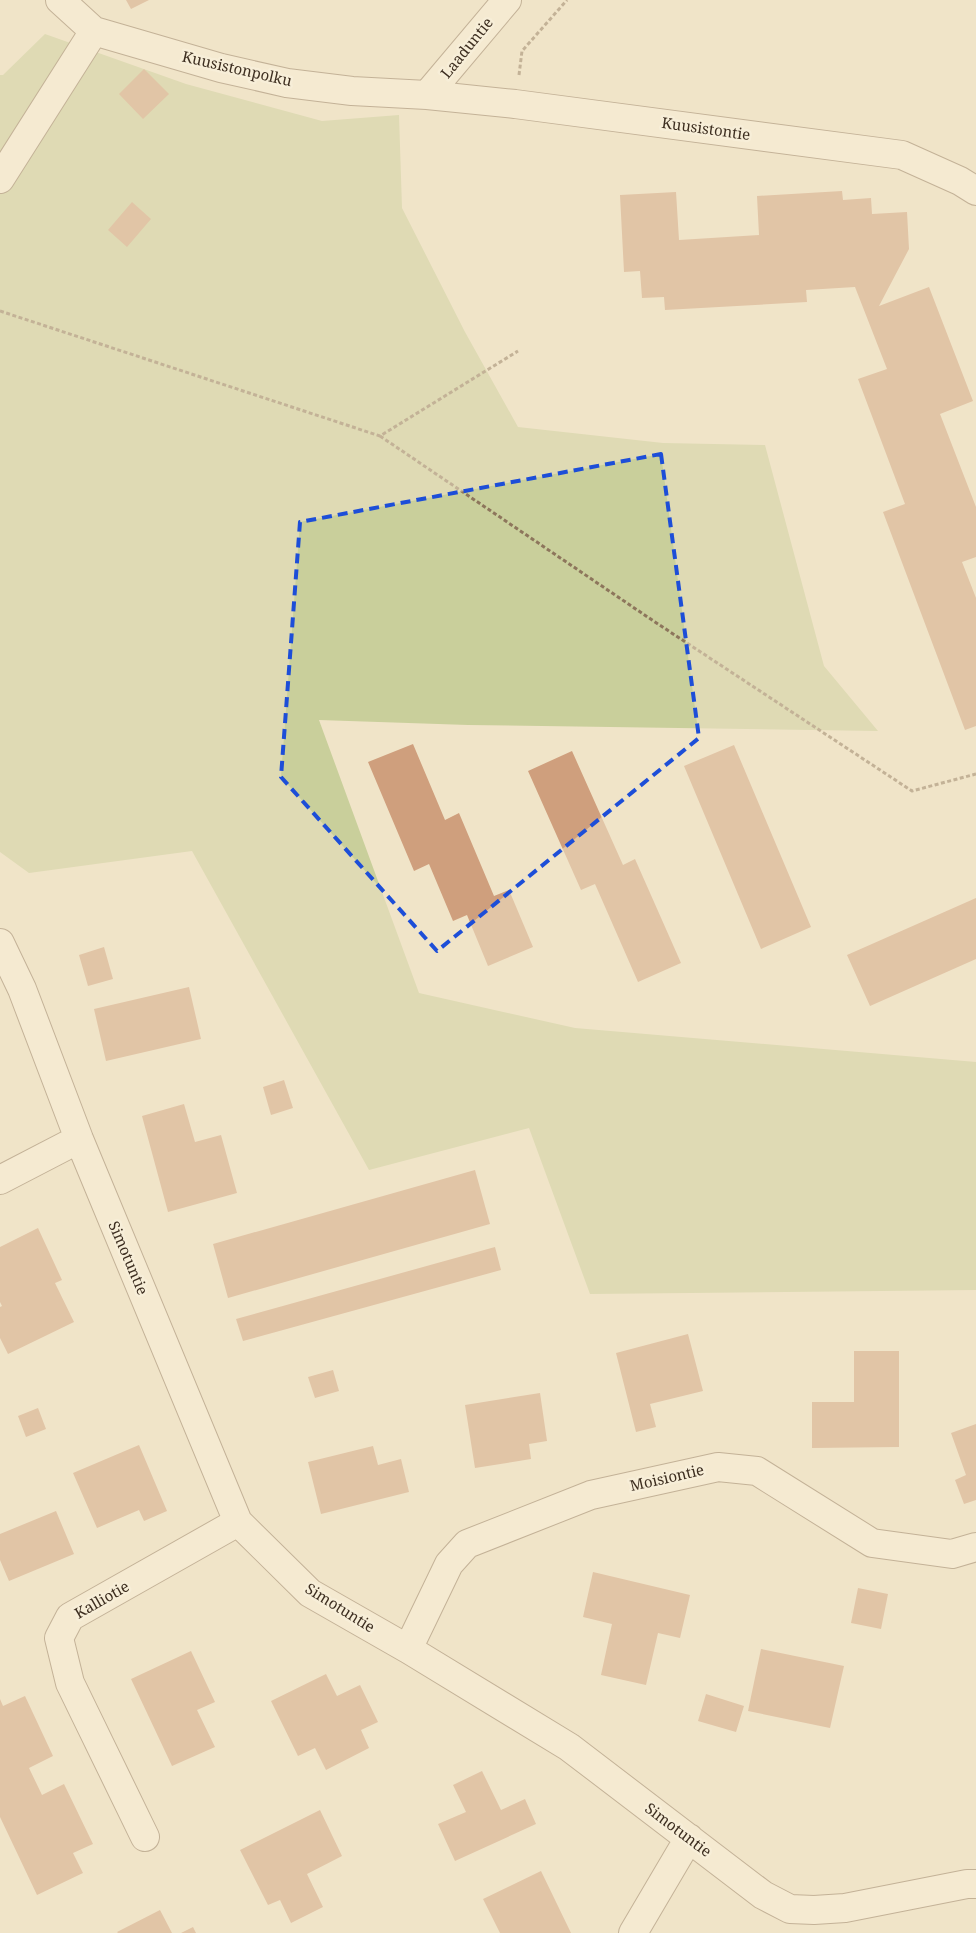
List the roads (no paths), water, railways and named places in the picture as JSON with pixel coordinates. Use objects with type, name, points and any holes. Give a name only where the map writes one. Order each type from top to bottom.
[{"type":"street","name":"Kuusistonpolku","points":[[60,0],[94,31],[222,68],[287,82],[352,91],[428,96]]},
{"type":"street","name":"Laaduntie","points":[[428,96],[507,0]]},
{"type":"street","points":[[0,178],[94,31]]},
{"type":"street","name":"Kuusistontie","points":[[428,96],[516,104],[902,155],[960,181],[976,191]]},
{"type":"street","name":"Simotuntie","points":[[0,943],[22,989],[79,1139],[238,1522],[310,1593],[408,1649],[569,1747],[763,1895],[790,1909],[845,1908],[967,1884],[976,1884]]},
{"type":"street","points":[[0,1180],[79,1139]]},
{"type":"street","name":"Moisiontie","points":[[408,1649],[449,1564],[466,1544],[591,1495],[718,1466],[758,1471],[872,1543],[952,1554],[976,1547]]},
{"type":"street","name":"Kalliotie","points":[[145,1837],[70,1682],[59,1638],[70,1617],[238,1522]]},
{"type":"street","points":[[633,1933],[689,1838]]}]
